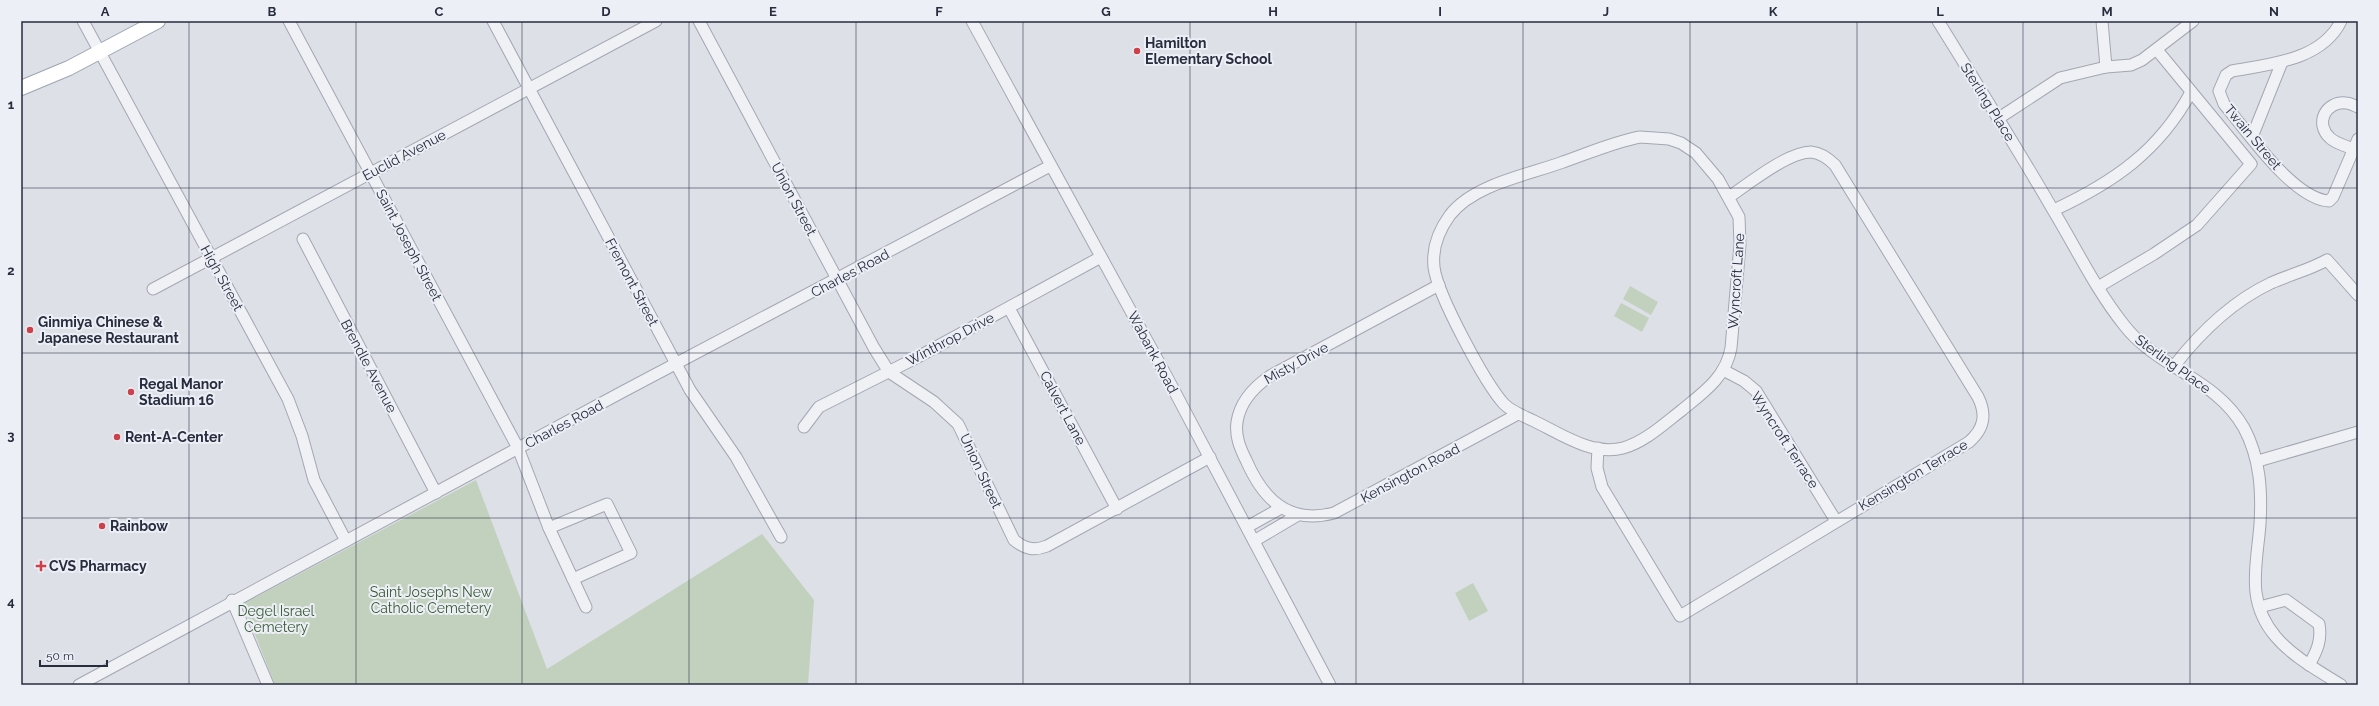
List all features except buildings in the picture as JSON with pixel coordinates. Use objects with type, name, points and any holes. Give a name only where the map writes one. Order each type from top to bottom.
[{"type":"main road","points":[[21,88],[70,68],[158,21]]},
{"type":"street","name":"High Street","points":[[83,21],[288,399],[302,436],[314,480],[346,541]]},
{"type":"street","name":"Saint Joseph Street","points":[[289,21],[518,448],[549,528],[586,607]]},
{"type":"street","name":"Fremont Street","points":[[493,21],[676,365],[690,390],[736,457],[780,537]]},
{"type":"street","name":"Euclid Avenue","points":[[152,289],[656,21]]},
{"type":"street","name":"Union Street","points":[[699,21],[874,348],[889,372],[934,402],[958,424],[1010,534],[1020,544],[1035,549],[1048,546],[1210,457]]},
{"type":"street","name":"Wabank Road","points":[[972,21],[1210,457],[1330,685]]},
{"type":"street","name":"Sterling Place","points":[[1938,21],[1999,118],[2098,286],[2125,327],[2136,338],[2174,366],[2206,385],[2228,406],[2244,428],[2258,461],[2260,525],[2254,576],[2255,594],[2276,638],[2291,652],[2341,685]]},
{"type":"street","points":[[2102,21],[2106,67]]},
{"type":"street","points":[[1999,118],[2060,78],[2106,67],[2131,64],[2157,50],[2179,30],[2193,21]]},
{"type":"street","name":"Twain Street","points":[[2341,21],[2332,36],[2305,54],[2282,62],[2232,71],[2226,75],[2220,87],[2224,104],[2295,186],[2320,200],[2329,201],[2335,193],[2357,146]]},
{"type":"street","points":[[2098,286],[2154,254],[2196,225],[2251,164],[2157,50]]},
{"type":"street","points":[[2252,137],[2282,62]]},
{"type":"street","points":[[2054,210],[2128,169],[2180,113],[2191,92]]},
{"type":"street","points":[[2357,146],[2330,138],[2323,128],[2322,118],[2326,110],[2332,105],[2347,103],[2358,107]]},
{"type":"street","name":"Wyncroft Lane","points":[[1654,137],[1668,139],[1690,148],[1707,163],[1729,197],[1739,217],[1741,225],[1731,348],[1723,370],[1710,386],[1647,435],[1623,448],[1598,448],[1579,444],[1518,414],[1505,405],[1482,373],[1439,285],[1434,269],[1436,243],[1445,221],[1466,199],[1507,181],[1630,139],[1654,137]]},
{"type":"street","name":"Kensington Terrace","points":[[1598,448],[1598,468],[1602,488],[1680,616],[1968,442],[1981,429],[1984,420],[1982,405],[1835,165],[1829,158],[1811,152],[1794,156],[1729,197]]},
{"type":"street","name":"Charles Road","points":[[79,685],[232,600],[346,541],[518,448],[1050,166]]},
{"type":"street","name":"Brendle Avenue","points":[[303,239],[436,493]]},
{"type":"street","name":"Winthrop Drive","points":[[804,427],[819,408],[1009,308],[1101,257]]},
{"type":"street","points":[[2174,366],[2207,328],[2253,294],[2270,284],[2327,260],[2358,295]]},
{"type":"street","name":"Misty Drive","points":[[1281,508],[1264,492],[1238,442],[1237,422],[1242,406],[1251,392],[1270,376],[1439,285]]},
{"type":"street","name":"Calvert Lane","points":[[1009,308],[1117,509]]},
{"type":"street","name":"Wyncroft Terrace","points":[[1723,370],[1744,381],[1756,391],[1836,521]]},
{"type":"street","name":"Kensington Road","points":[[1281,508],[1298,515],[1312,517],[1340,510],[1518,414]]},
{"type":"street","points":[[2258,461],[2358,432]]},
{"type":"street","points":[[549,528],[607,504],[631,553],[573,579]]},
{"type":"street","points":[[1247,527],[1281,508]]},
{"type":"street","points":[[1254,540],[1298,515]]},
{"type":"street","points":[[232,600],[268,685]]},
{"type":"street","points":[[2260,607],[2286,600],[2319,624],[2321,635],[2318,647],[2309,664]]},
{"type":"green space","points":[[1630,286],[1658,302],[1651,315],[1623,299]]},
{"type":"green space","points":[[1621,303],[1649,318],[1642,332],[1614,316]]},
{"type":"green space","name":"Saint Josephs New Catholic Cemetery","points":[[476,480],[547,669],[762,534],[814,600],[808,685],[275,685],[243,604]]},
{"type":"green space","points":[[1473,583],[1488,611],[1469,621],[1455,593]]},
{"type":"place","name":"Hamilton Elementary School","points":[[1137,51]]},
{"type":"place","name":"Ginmiya Chinese & Japanese Restaurant","points":[[30,330]]},
{"type":"place","name":"Regal Manor Stadium 16","points":[[131,392]]},
{"type":"place","name":"Rent-A-Center","points":[[117,437]]},
{"type":"place","name":"Rainbow","points":[[102,526]]},
{"type":"place","name":"CVS Pharmacy","points":[[41,566]]},
{"type":"park label","name":"Degel Israel Cemetery","points":[[276,620]]}]
